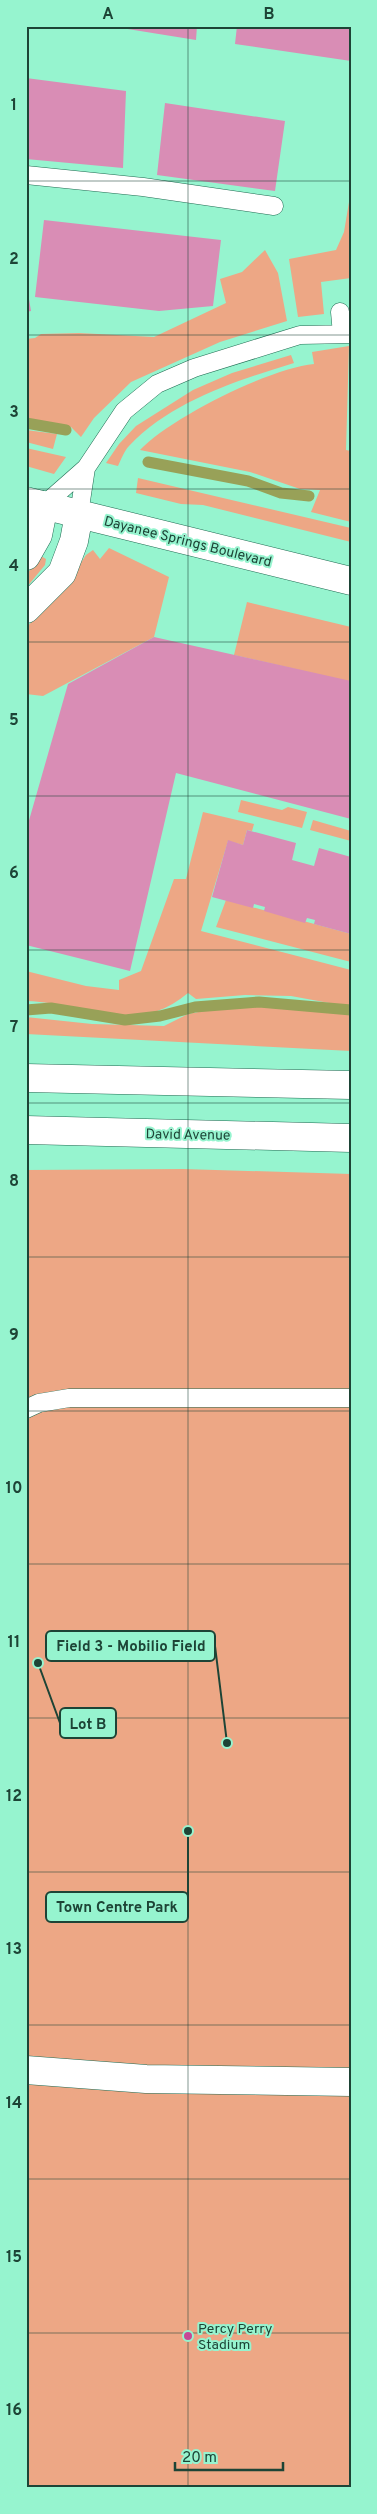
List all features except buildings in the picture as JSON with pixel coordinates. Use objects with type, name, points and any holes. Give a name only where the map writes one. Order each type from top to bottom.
[{"type":"street","name":"Dayanee Springs Boulevard","points":[[35,503],[351,581]]},
{"type":"street","points":[[26,556],[38,536],[35,503]]},
{"type":"street","points":[[26,609],[62,573],[74,542],[78,514]]},
{"type":"street","points":[[26,1078],[351,1085]]},
{"type":"street","name":"David Avenue","points":[[26,1130],[351,1138]]},
{"type":"street","points":[[26,2070],[146,2079],[351,2082]]},
{"type":"lane","points":[[26,175],[142,187],[274,206]]},
{"type":"lane","points":[[35,503],[86,468],[124,411],[158,384],[194,368],[300,335],[346,334],[340,312]]},
{"type":"lane","points":[[78,514],[86,468]]},
{"type":"lane","points":[[26,1409],[39,1403],[69,1398],[351,1398]]},
{"type":"shaded area","points":[[351,190],[351,278],[321,282],[324,314],[298,317],[289,259],[336,250],[344,232]]},
{"type":"shaded area","points":[[265,250],[278,273],[287,321],[220,342],[131,382],[94,418],[81,437],[71,427],[26,420],[26,339],[35,338],[41,334],[79,333],[154,337],[226,303],[220,279],[242,272]]},
{"type":"shaded area","points":[[349,346],[346,450],[351,451],[351,522],[311,512],[320,490],[300,489],[250,472],[140,450],[154,437],[222,396],[272,375],[314,364],[312,352]]},
{"type":"shaded area","points":[[291,355],[294,363],[228,385],[185,405],[146,430],[127,448],[118,466],[106,463],[119,444],[136,426],[193,390],[232,373]]},
{"type":"shaded area","points":[[26,430],[57,434],[53,449],[26,442]]},
{"type":"shaded area","points":[[26,448],[66,457],[54,474],[26,466]]},
{"type":"shaded area","points":[[138,478],[351,528],[351,542],[203,505],[181,504],[136,493]]},
{"type":"shaded area","points":[[109,548],[169,577],[154,637],[43,696],[26,694],[26,628],[71,578],[86,555],[93,550],[100,559]]},
{"type":"shaded area","points":[[41,556],[46,559],[45,565],[26,588],[26,575]]},
{"type":"shaded area","points":[[247,602],[351,627],[351,682],[234,655]]},
{"type":"shaded area","points":[[241,800],[282,810],[288,807],[307,812],[302,828],[238,812]]},
{"type":"shaded area","points":[[203,812],[254,824],[252,831],[247,830],[243,845],[228,841],[201,931],[351,970],[351,1007],[291,996],[245,995],[196,999],[188,993],[168,1006],[148,1014],[129,1016],[110,1015],[48,1003],[26,1001],[26,971],[86,986],[119,990],[119,980],[141,971],[174,879],[186,879]]},
{"type":"shaded area","points":[[313,820],[351,831],[351,841],[310,830]]},
{"type":"shaded area","points":[[226,900],[351,934],[351,962],[216,927]]},
{"type":"shaded area","points":[[225,1007],[293,1007],[351,1015],[351,1051],[26,1034],[26,1017],[92,1024],[164,1026],[188,1014]]},
{"type":"shaded area","points":[[183,1169],[351,1174],[351,2488],[26,2488],[26,1170]]},
{"type":"waterway","points":[[26,423],[66,430]]},
{"type":"waterway","points":[[148,462],[248,481],[281,493],[309,496]]},
{"type":"waterway","points":[[26,1010],[51,1008],[125,1020],[160,1016],[195,1007],[259,1002],[351,1010]]},
{"type":"place","name":"Lot B","points":[[38,1663]]},
{"type":"place","name":"Field 3 - Mobilio Field","points":[[227,1743]]},
{"type":"place","name":"Town Centre Park","points":[[188,1831]]},
{"type":"place","name":"Percy Perry Stadium","points":[[188,2336]]}]
